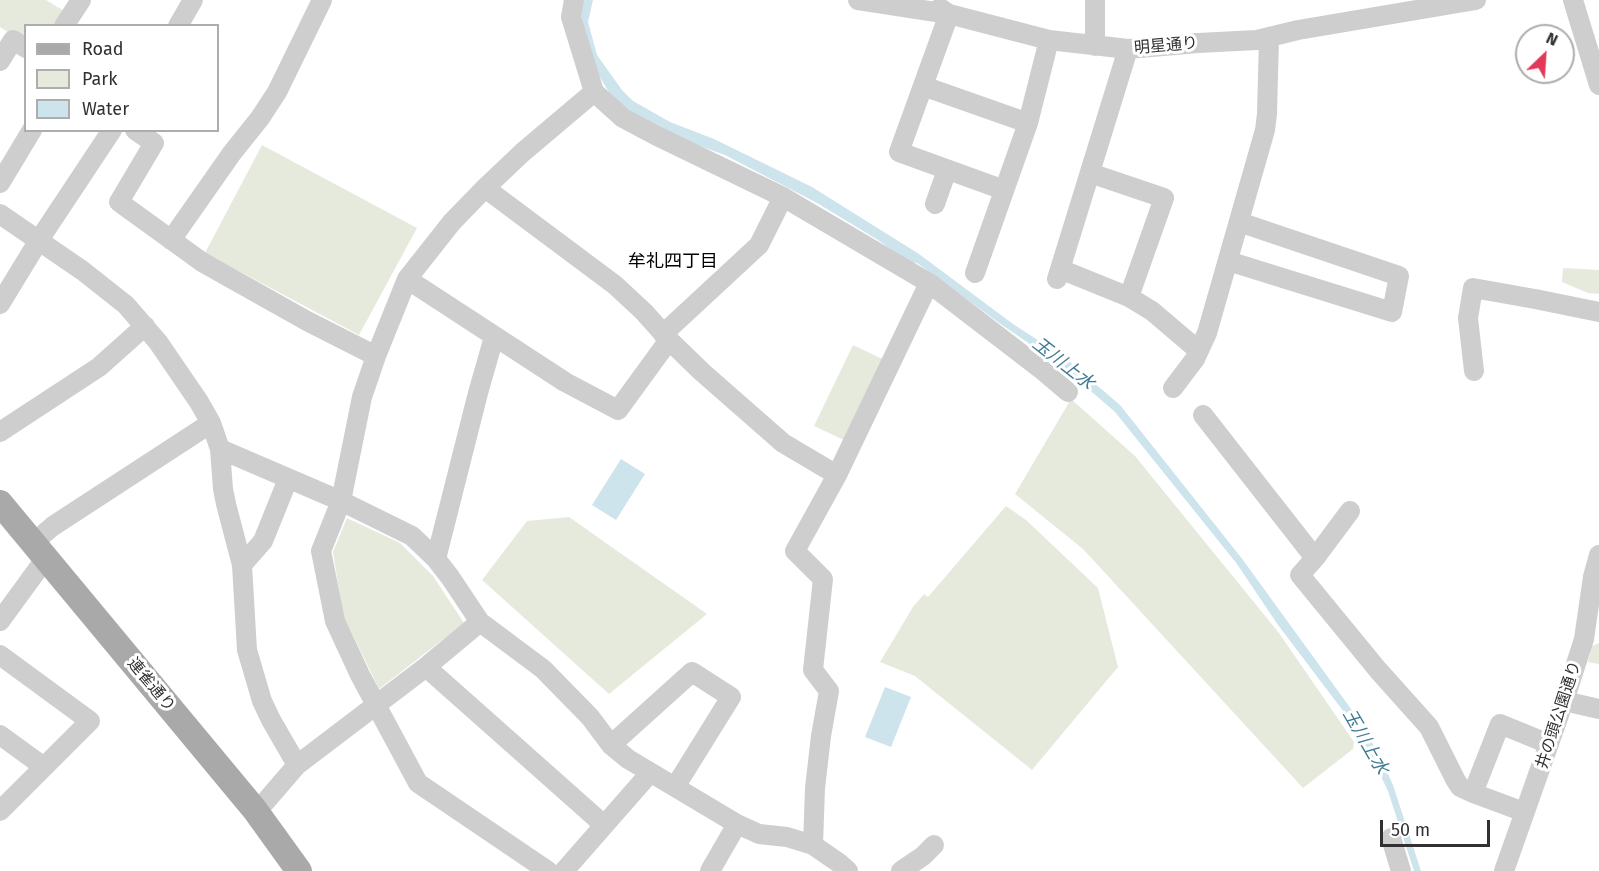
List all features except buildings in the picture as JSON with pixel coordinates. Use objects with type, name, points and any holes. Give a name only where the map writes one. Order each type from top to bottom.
[{"type":"main road","name":"連雀通り","points":[[0,503],[255,810],[299,871]]},
{"type":"street","points":[[65,24],[81,0]]},
{"type":"street","points":[[179,24],[193,0]]},
{"type":"street","points":[[171,240],[277,92],[322,0]]},
{"type":"street","points":[[574,0],[571,17],[594,92],[622,118],[783,197],[929,283],[1068,392]]},
{"type":"street","name":"明星通り","points":[[858,0],[949,14],[1049,40],[1128,49],[1257,40],[1298,30],[1476,0]]},
{"type":"street","points":[[926,0],[949,14],[899,152],[1004,190]]},
{"type":"street","points":[[1095,0],[1095,46]]},
{"type":"street","points":[[1573,0],[1593,50],[1599,85]]},
{"type":"street","points":[[1173,388],[1195,359],[1207,333],[1239,222],[1266,122],[1269,38]]},
{"type":"street","points":[[0,61],[13,40],[24,47]]},
{"type":"street","points":[[975,273],[1028,123],[1049,40]]},
{"type":"street","points":[[1128,49],[1058,274],[1129,297],[1152,311],[1199,351]]},
{"type":"street","points":[[923,86],[1028,123]]},
{"type":"street","points":[[548,871],[418,783],[360,675],[335,621],[321,551],[341,501],[362,397],[407,279],[452,222],[485,188],[523,152],[594,92]]},
{"type":"street","points":[[0,183],[31,132]]},
{"type":"street","points":[[0,304],[39,240],[111,132]]},
{"type":"street","points":[[138,132],[154,143],[119,202],[202,262],[307,321],[376,356]]},
{"type":"street","points":[[935,204],[946,170]]},
{"type":"street","points":[[1090,173],[1164,198],[1129,297]]},
{"type":"street","points":[[485,188],[615,285],[702,372],[783,443],[837,475]]},
{"type":"street","points":[[407,279],[565,382],[618,410],[666,337],[759,245],[783,197]]},
{"type":"street","points":[[0,214],[83,271],[126,305],[145,326],[199,402],[211,423],[220,449],[224,497],[242,565],[247,650],[262,701],[297,765]]},
{"type":"street","points":[[1228,261],[1392,312],[1399,276],[1239,222]]},
{"type":"street","points":[[813,845],[815,788],[829,691],[813,669],[823,579],[795,551],[837,475],[929,283]]},
{"type":"street","points":[[1474,371],[1468,318],[1473,288],[1599,312]]},
{"type":"street","points":[[0,432],[99,367],[145,326]]},
{"type":"street","points":[[435,559],[494,337]]},
{"type":"street","points":[[1203,415],[1316,558]]},
{"type":"street","points":[[0,621],[53,526],[211,423]]},
{"type":"street","points":[[220,449],[341,501],[412,536],[450,577],[480,622],[543,669],[590,717],[611,745],[628,759],[737,824],[759,834],[787,837],[813,845],[848,871]]},
{"type":"street","points":[[242,565],[262,541],[288,479]]},
{"type":"street","points":[[1350,511],[1316,558],[1300,575],[1378,670],[1429,727],[1460,786],[1524,812]]},
{"type":"street","name":"井の頭公園通り","points":[[1504,871],[1584,639],[1592,633],[1593,578],[1599,555]]},
{"type":"street","points":[[255,810],[266,801],[297,765],[426,667],[480,622]]},
{"type":"street","points":[[0,655],[90,721],[1,808]]},
{"type":"street","points":[[426,667],[604,825]]},
{"type":"street","points":[[611,745],[693,672],[730,697],[675,787]]},
{"type":"street","points":[[1564,701],[1599,709]]},
{"type":"street","points":[[1473,793],[1500,724],[1549,744]]},
{"type":"street","points":[[0,735],[44,767]]},
{"type":"street","points":[[564,871],[650,772]]},
{"type":"street","points":[[710,871],[737,824]]},
{"type":"street","points":[[1391,838],[1401,871]]},
{"type":"street","points":[[901,871],[923,856],[934,844]]},
{"type":"green space","points":[[0,0],[46,0],[64,11],[56,24],[24,24],[24,42],[0,27]]},
{"type":"green space","points":[[262,145],[417,228],[359,335],[205,253]]},
{"type":"green space","points":[[1563,268],[1599,270],[1599,294],[1588,293],[1562,282]]},
{"type":"green space","points":[[853,345],[889,362],[850,443],[814,426]]},
{"type":"green space","points":[[1071,399],[1135,456],[1279,633],[1354,742],[1353,749],[1303,788],[1083,549],[1015,494]]},
{"type":"green space","points":[[1006,506],[1026,520],[1098,588],[1118,667],[1032,770],[915,676],[880,662],[913,607],[924,594],[928,597]]},
{"type":"green space","points":[[569,517],[707,614],[609,694],[482,580],[527,521]]},
{"type":"green space","points":[[347,518],[400,543],[433,576],[464,623],[379,689],[343,615],[333,552]]},
{"type":"green space","points":[[1599,643],[1599,664],[1588,662],[1592,646]]},
{"type":"water","name":"玉川上水","points":[[584,0],[593,0],[588,22],[597,55],[622,90],[633,101],[670,122],[714,139],[812,187],[919,254],[1013,324],[1064,357],[1120,405],[1243,560],[1354,713],[1380,756],[1393,785],[1421,871],[1414,871],[1388,791],[1350,720],[1278,625],[1237,564],[1115,412],[1062,366],[917,263],[908,262],[878,240],[817,203],[725,155],[678,138],[643,121],[614,101],[591,62],[582,23],[581,12]]},
{"type":"water","points":[[621,459],[645,474],[616,520],[592,505]]},
{"type":"water","points":[[885,687],[911,697],[891,747],[865,737]]},
{"type":"district","name":"牟礼四丁目","points":[[673,262]]}]
